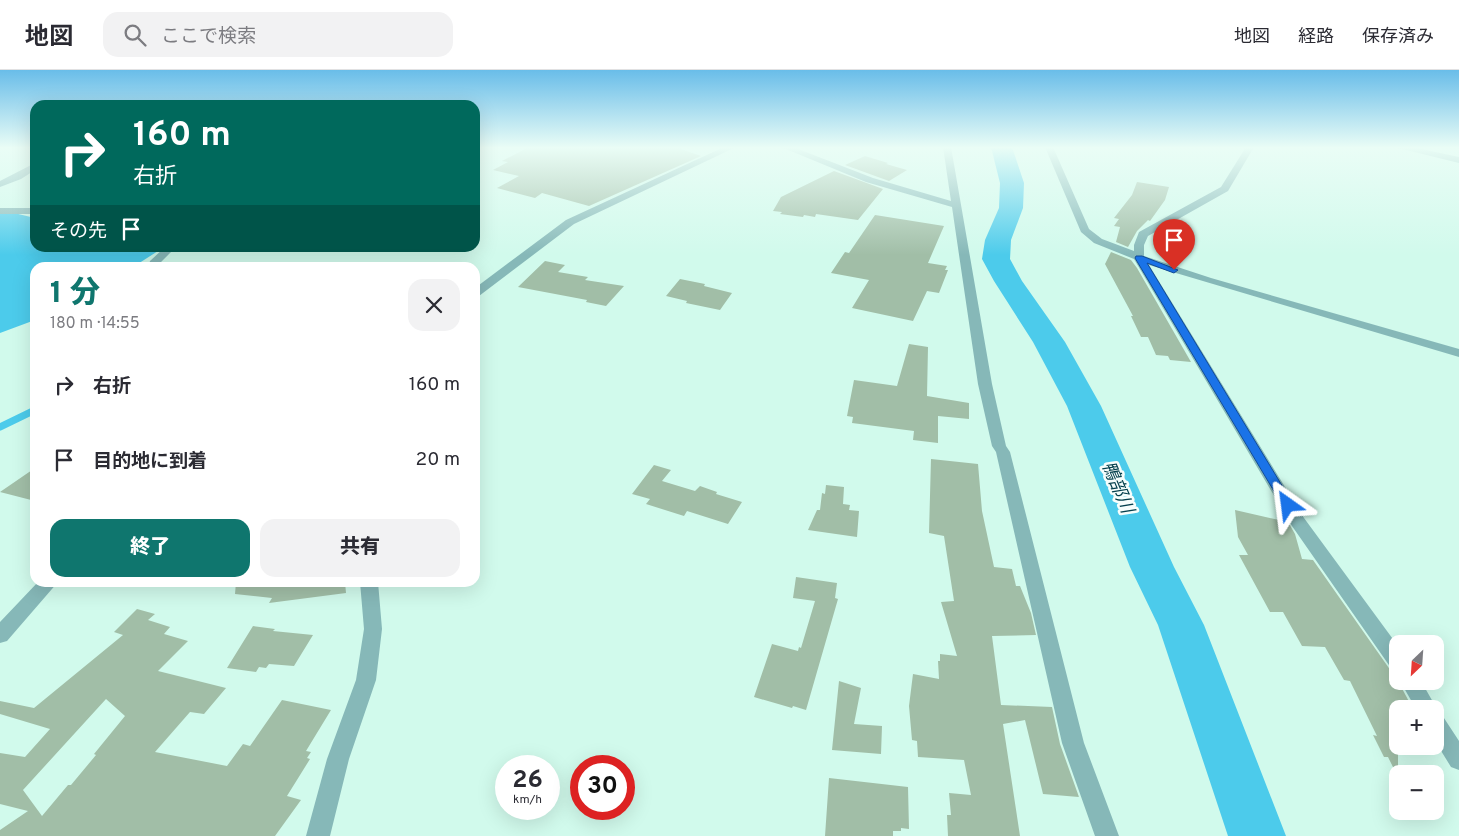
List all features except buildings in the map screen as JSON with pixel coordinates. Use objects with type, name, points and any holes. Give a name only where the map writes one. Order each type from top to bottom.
[{"type":"street","points":[[480,290],[570,222],[655,183]]},
{"type":"street","points":[[882,183],[931,199],[957,205]]},
{"type":"street","points":[[953,183],[984,384],[997,437],[1003,452],[1073,743],[1107,836]]},
{"type":"street","points":[[1065,183],[1085,230],[1098,241],[1139,258],[1207,280],[1459,353]]},
{"type":"street","points":[[1229,183],[1225,189],[1143,234],[1139,245],[1139,258],[1298,522],[1389,649]]},
{"type":"street","points":[[0,211],[30,211]]},
{"type":"street","points":[[155,262],[166,252]]},
{"type":"street","points":[[0,635],[44,587]]},
{"type":"street","points":[[318,836],[338,759],[366,680],[373,629],[370,587]]},
{"type":"street","points":[[1444,736],[1459,760]]},
{"type":"water","points":[[14,213],[30,217],[30,252],[156,252],[141,262],[30,262],[30,322],[0,333],[0,214]]},
{"type":"waterway","name":"鴨部川","points":[[1012,183],[1011,208],[998,240],[996,259],[1008,281],[1049,342],[1084,406],[1152,567],[1181,625],[1257,836]]},
{"type":"waterway","points":[[0,427],[30,412]]},
{"type":"route","points":[[1174,270],[1139,258],[1288,505]]}]
